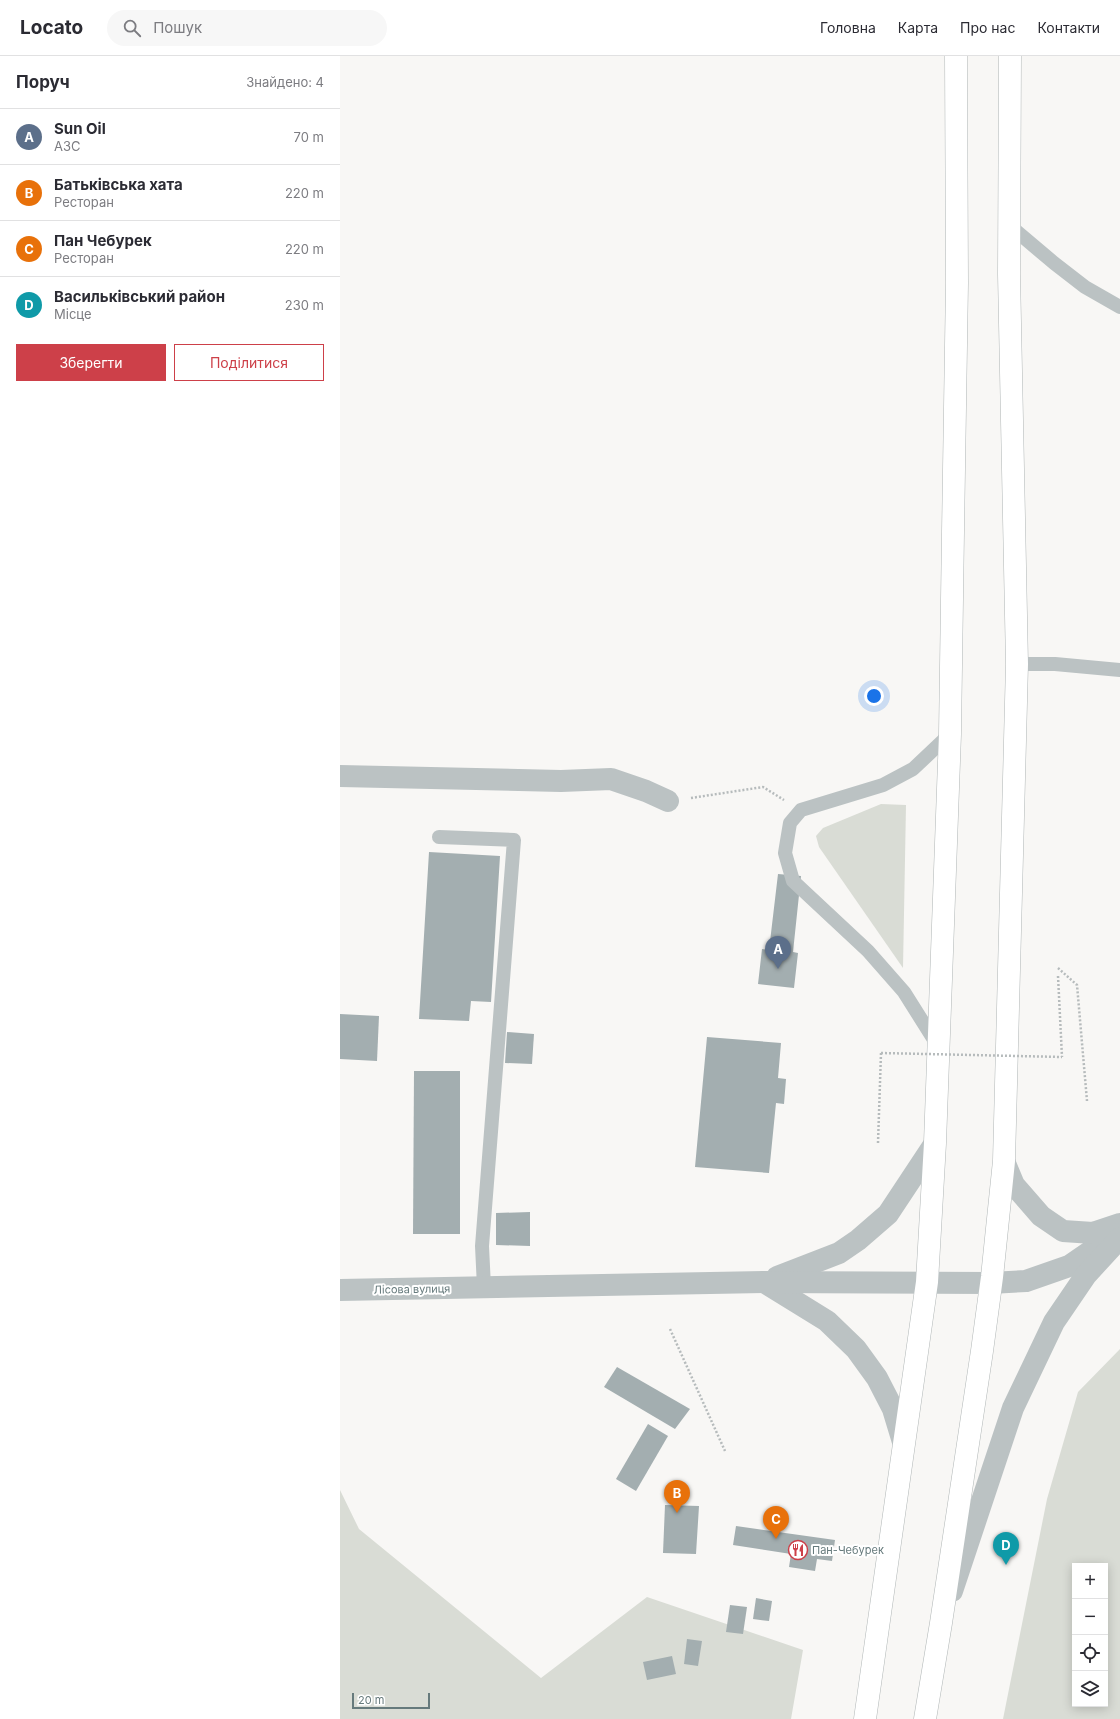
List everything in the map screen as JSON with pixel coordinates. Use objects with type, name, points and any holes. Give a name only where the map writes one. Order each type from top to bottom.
[{"type":"highway","points":[[865,1719],[903,1442],[927,1282],[935,1143],[950,734],[957,283],[956,56]]},
{"type":"highway","points":[[925,1719],[982,1351],[1004,1161],[1017,664],[1008,274],[1010,56]]},
{"type":"street","points":[[340,776],[561,781],[611,779],[646,791],[668,801]]},
{"type":"street","points":[[764,1282],[839,1253],[858,1240],[888,1214],[935,1143]]},
{"type":"street","points":[[1004,1161],[1014,1185],[1040,1216],[1063,1231],[1093,1233],[1120,1224]]},
{"type":"street","name":"Лісова вулиця","points":[[340,1290],[764,1282],[990,1283],[1026,1281],[1069,1266],[1120,1231]]},
{"type":"street","points":[[941,1623],[1013,1408],[1054,1322],[1086,1275],[1120,1238]]},
{"type":"street","points":[[764,1282],[827,1321],[856,1349],[877,1378],[893,1409],[903,1442]]},
{"type":"lane","points":[[1009,225],[1085,287],[1120,307]]},
{"type":"lane","points":[[1017,664],[1055,664],[1120,670]]},
{"type":"lane","points":[[938,1048],[904,992],[868,951],[793,881],[785,853],[790,823],[801,810],[883,785],[913,769],[950,734]]},
{"type":"lane","points":[[439,837],[514,840],[482,1246],[484,1287]]},
{"type":"path","points":[[668,801],[763,786],[801,810]]},
{"type":"path","points":[[1058,968],[1077,985],[1087,1101]]},
{"type":"path","points":[[878,1143],[881,1053],[1062,1057],[1058,976]]},
{"type":"path","points":[[670,1329],[725,1451]]},
{"type":"shaded area","points":[[881,804],[906,805],[903,968],[819,847],[816,836],[823,828]]},
{"type":"shaded area","points":[[1120,1349],[1120,1719],[1003,1719],[1047,1499],[1078,1392]]},
{"type":"shaded area","points":[[340,1490],[359,1529],[541,1678],[647,1597],[803,1650],[791,1719],[340,1719]]},
{"type":"building","points":[[429,852],[500,856],[491,1002],[471,1001],[469,1021],[419,1019]]},
{"type":"building","points":[[778,874],[801,876],[793,952],[798,953],[794,988],[758,984],[762,949],[769,950]]},
{"type":"building","points":[[340,1014],[379,1016],[377,1061],[340,1059]]},
{"type":"building","points":[[507,1032],[534,1034],[532,1064],[505,1063]]},
{"type":"building","points":[[707,1037],[781,1043],[778,1078],[786,1079],[784,1104],[776,1103],[769,1173],[695,1167]]},
{"type":"building","points":[[414,1071],[460,1071],[460,1234],[413,1234]]},
{"type":"building","points":[[530,1212],[530,1246],[496,1245],[496,1213]]},
{"type":"building","points":[[617,1367],[690,1409],[675,1429],[604,1387]]},
{"type":"building","points":[[648,1424],[668,1436],[636,1491],[616,1479]]},
{"type":"building","points":[[665,1505],[699,1506],[696,1554],[663,1553]]},
{"type":"building","name":"Пан-Чебурек","points":[[736,1526],[835,1540],[832,1561],[817,1559],[815,1571],[789,1567],[791,1554],[733,1545]]},
{"type":"building","points":[[756,1598],[772,1601],[769,1621],[753,1619]]},
{"type":"building","points":[[730,1605],[747,1607],[743,1634],[726,1632]]},
{"type":"building","points":[[687,1639],[702,1641],[698,1666],[684,1664]]},
{"type":"building","points":[[672,1656],[676,1674],[647,1680],[643,1662]]},
{"type":"place","name":"Sun Oil","points":[[778,969]]},
{"type":"place","name":"Батьківська хата","points":[[677,1513]]},
{"type":"place","name":"Пан Чебурек","points":[[776,1539]]},
{"type":"place","name":"Пан-Чебурек","points":[[798,1550]]},
{"type":"place","name":"Васильківський район","points":[[1006,1565]]}]
